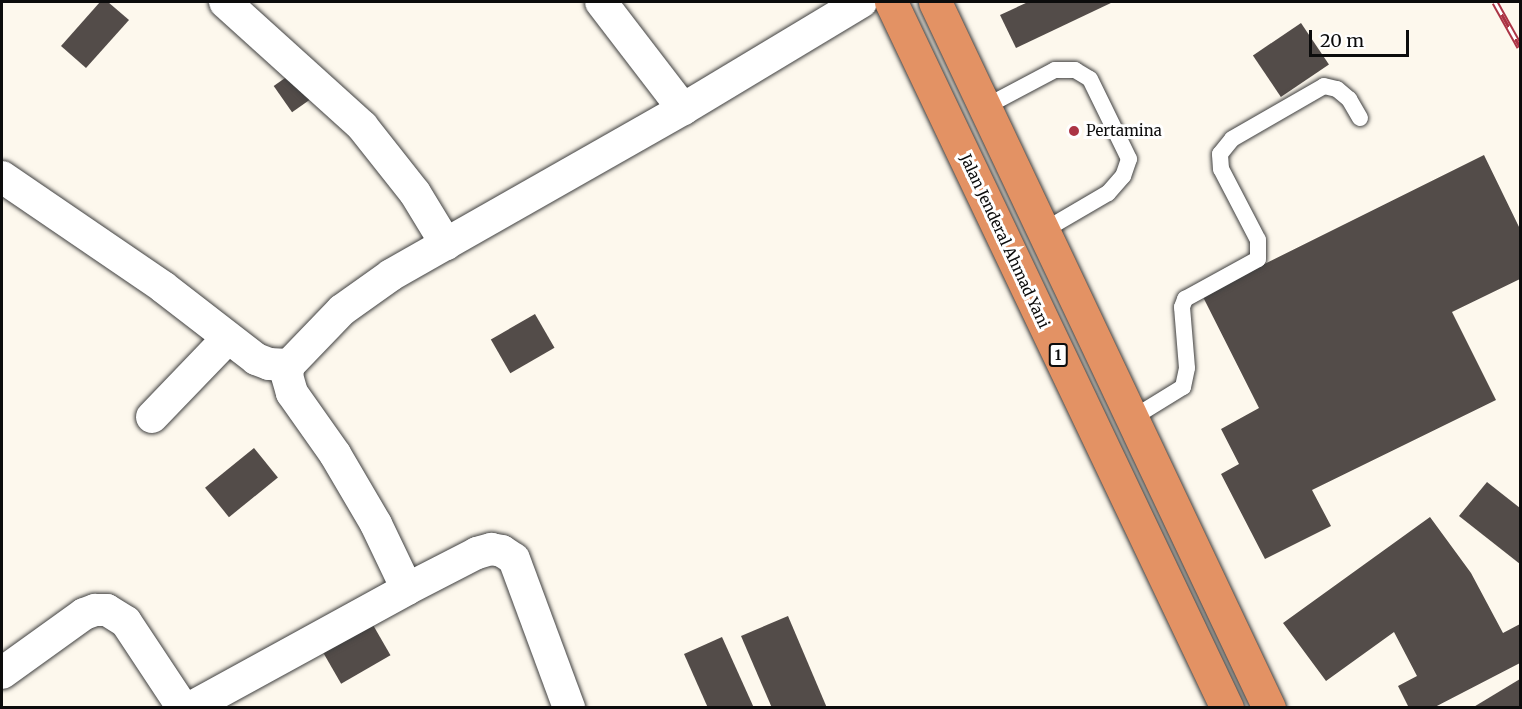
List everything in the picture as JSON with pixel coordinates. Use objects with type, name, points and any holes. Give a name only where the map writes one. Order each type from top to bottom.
[{"type":"highway","name":"Jalan Jenderal Ahmad Yani","points":[[891,2],[1227,708]]},
{"type":"highway","points":[[935,2],[1269,708]]},
{"type":"street","points":[[225,2],[362,126],[415,193],[446,244]]},
{"type":"street","points":[[601,2],[683,110]]},
{"type":"street","points":[[407,589],[376,524],[347,474],[292,393],[287,375],[289,365],[342,310],[391,274],[683,110],[861,2]]},
{"type":"street","points":[[2,177],[163,287],[227,339],[262,362],[289,365]]},
{"type":"street","points":[[152,417],[227,339]]},
{"type":"street","points":[[190,708],[407,589],[477,553],[491,549],[514,559],[569,708]]},
{"type":"street","points":[[2,673],[84,614],[95,610],[107,610],[126,622],[183,708]]},
{"type":"lane","points":[[985,107],[1055,70],[1075,70],[1090,79],[1129,159],[1123,176],[1108,193],[1043,231]]},
{"type":"lane","points":[[1131,418],[1183,387],[1187,368],[1182,307],[1185,299],[1258,259],[1258,240],[1221,169],[1221,154],[1232,139],[1324,86],[1337,89],[1343,94],[1360,118]]},
{"type":"building","points":[[100,2],[108,2],[129,20],[86,68],[61,46]]},
{"type":"building","points":[[1028,2],[1113,2],[1016,48],[1000,15]]},
{"type":"building","points":[[1301,23],[1329,64],[1281,97],[1253,55]]},
{"type":"building","points":[[295,71],[313,97],[292,112],[274,86]]},
{"type":"building","points":[[1484,155],[1520,229],[1520,279],[1452,312],[1496,400],[1312,490],[1331,526],[1265,559],[1221,474],[1239,464],[1221,429],[1259,408],[1202,295]]},
{"type":"building","points":[[535,314],[554,348],[510,373],[491,340]]},
{"type":"building","points":[[254,448],[278,478],[229,517],[205,488]]},
{"type":"building","points":[[1487,482],[1520,508],[1520,564],[1459,516]]},
{"type":"building","points":[[1430,517],[1471,573],[1503,633],[1520,624],[1520,663],[1433,708],[1409,708],[1398,686],[1417,676],[1394,632],[1326,681],[1283,623]]},
{"type":"building","points":[[788,616],[827,708],[772,708],[741,636]]},
{"type":"building","points":[[369,618],[391,655],[341,684],[320,646]]},
{"type":"building","points":[[722,637],[754,708],[708,708],[684,654]]},
{"type":"building","points":[[1520,679],[1520,708],[1472,708]]},
{"type":"railway","points":[[1495,2],[1520,47]]},
{"type":"place","name":"Pertamina","points":[[1074,131]]}]
